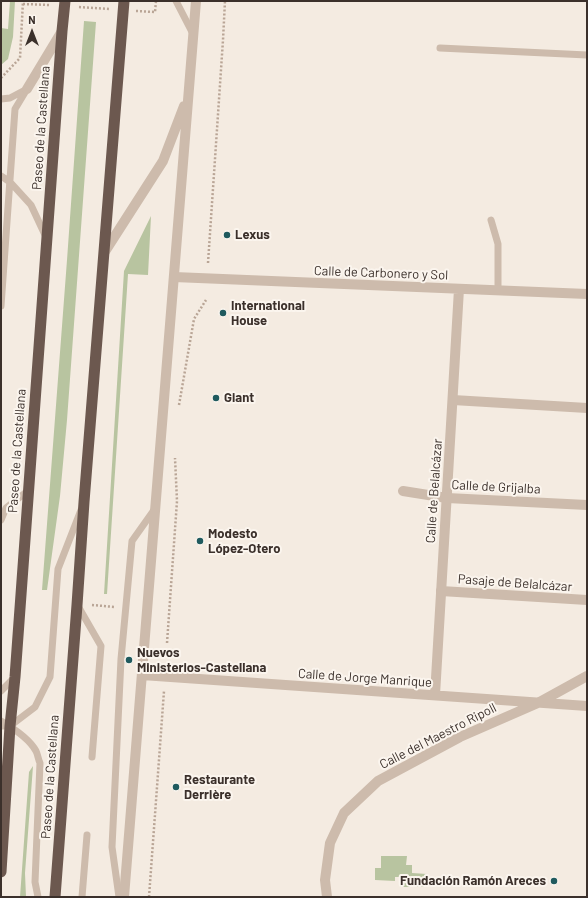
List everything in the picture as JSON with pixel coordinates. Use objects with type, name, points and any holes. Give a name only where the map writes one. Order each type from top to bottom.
[{"type":"highway","name":"Paseo de la Castellana","points":[[1,872],[4,724],[15,677],[65,4]]},
{"type":"highway","name":"Paseo de la Castellana","points":[[55,897],[84,502],[124,6]]},
{"type":"street","name":"Paseo de la Castellana","points":[[124,897],[196,1]]},
{"type":"street","name":"Paseo de la Castellana","points":[[27,89],[62,31]]},
{"type":"street","name":"Paseo de la Castellana","points":[[104,253],[162,161],[188,96]]},
{"type":"street","name":"Calle de Carbonero y Sol","points":[[174,277],[587,294]]},
{"type":"street","name":"Calle de Belalcázar","points":[[434,696],[459,289]]},
{"type":"street","points":[[453,400],[587,408]]},
{"type":"street","name":"Calle de Grijalba","points":[[403,492],[447,498],[587,505]]},
{"type":"street","name":"Pasaje de Belalcázar","points":[[441,591],[587,600]]},
{"type":"street","name":"Calle de Jorge Manrique","points":[[142,675],[587,706]]},
{"type":"street","name":"Calle del Maestro Ripoll","points":[[327,897],[325,880],[330,843],[344,813],[378,781],[460,737],[538,703],[587,676]]},
{"type":"lane","points":[[176,1],[193,34]]},
{"type":"lane","points":[[440,48],[587,55]]},
{"type":"lane","points":[[1,99],[10,98],[27,89]]},
{"type":"lane","name":"Paseo de la Castellana","points":[[1,306],[15,109],[27,89]]},
{"type":"lane","points":[[1,176],[10,182],[31,205],[47,238]]},
{"type":"lane","points":[[491,220],[498,244],[498,290]]},
{"type":"lane","points":[[1,520],[6,508],[29,490]]},
{"type":"lane","points":[[38,897],[35,882],[40,764],[36,751],[28,740],[4,724],[36,707],[50,677],[58,569],[84,502]]},
{"type":"lane","points":[[119,897],[112,847],[121,659],[132,541],[155,508]]},
{"type":"lane","points":[[77,604],[101,646],[92,757]]},
{"type":"lane","points":[[1,691],[15,677]]},
{"type":"lane","points":[[82,897],[86,835]]},
{"type":"path","points":[[1,78],[20,58],[23,2],[124,6],[155,12],[156,1]]},
{"type":"path","points":[[208,263],[225,1]]},
{"type":"path","points":[[179,406],[194,320],[206,300]]},
{"type":"path","points":[[167,643],[177,501],[175,456]]},
{"type":"path","points":[[77,604],[126,608]]},
{"type":"path","points":[[149,897],[165,676]]},
{"type":"green space","points":[[10,1],[15,1],[13,37],[8,59],[1,65],[1,28],[8,29]]},
{"type":"green space","points":[[84,21],[96,22],[67,420],[60,496],[47,590],[42,590],[67,260]]},
{"type":"green space","points":[[151,216],[148,275],[128,274],[107,594],[104,594],[124,271]]},
{"type":"green space","points":[[33,766],[25,873],[26,897],[20,897],[29,772]]},
{"type":"green space","points":[[381,856],[407,856],[406,865],[412,865],[412,873],[427,874],[427,887],[400,887],[400,877],[395,877],[395,881],[375,880],[375,868],[381,868]]},
{"type":"place","name":"Lexus","points":[[227,235]]},
{"type":"place","name":"International House","points":[[223,313]]},
{"type":"place","name":"Giant","points":[[216,398]]},
{"type":"place","name":"Modesto López-Otero","points":[[200,541]]},
{"type":"place","name":"Nuevos Ministerios-Castellana","points":[[129,660]]},
{"type":"place","name":"Restaurante Derrière","points":[[176,787]]},
{"type":"place","name":"Fundación Ramón Areces","points":[[554,881]]}]
